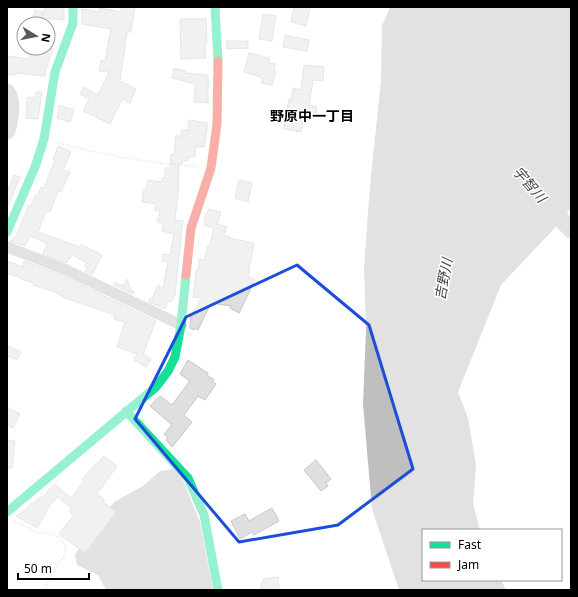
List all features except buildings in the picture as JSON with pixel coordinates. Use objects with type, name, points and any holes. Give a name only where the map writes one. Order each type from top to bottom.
[{"type":"street","points":[[7,232],[35,167],[44,139],[55,72],[73,23],[73,7]]},
{"type":"street","points":[[7,512],[156,387],[168,371],[175,358],[181,325],[191,228],[211,168],[217,124],[218,64],[215,7]]},
{"type":"street","points":[[7,247],[64,268],[181,325]]},
{"type":"street","points":[[126,411],[188,478],[204,515],[218,590]]},
{"type":"path","points":[[44,139],[109,155],[158,163],[211,168]]},
{"type":"path","points":[[14,520],[37,532],[55,535],[64,543],[66,548],[64,556],[49,578],[44,590]]},
{"type":"highlighted area","points":[[297,265],[369,325],[413,469],[338,525],[239,542],[135,419],[186,317]]},
{"type":"water","name":"吉野川","points":[[390,7],[571,7],[571,208],[552,231],[501,285],[458,392],[468,418],[476,465],[473,503],[480,529],[422,529],[422,581],[502,581],[506,590],[399,590],[372,509],[363,404],[366,330],[364,267],[370,186],[381,80],[382,26]]},
{"type":"water","points":[[174,469],[181,475],[200,522],[213,590],[106,590],[98,575],[77,565],[75,554],[114,502],[143,486],[160,471]]},
{"type":"waterway","points":[[7,92],[11,106],[7,131]]},
{"type":"waterway","name":"宇智川","points":[[546,203],[571,230]]},
{"type":"traffic: fast","points":[[7,232],[35,167],[44,139],[55,72],[73,23],[73,7]]},
{"type":"traffic: fast","points":[[215,7],[218,61]]},
{"type":"traffic: fast","points":[[7,512],[156,387],[168,371],[175,357],[181,325],[186,275]]},
{"type":"traffic: fast","points":[[126,411],[188,478],[204,515],[218,590]]},
{"type":"traffic: jam","points":[[186,275],[191,228],[211,168],[217,124],[218,61]]},
{"type":"district","name":"野原中一丁目","points":[[312,115]]}]
